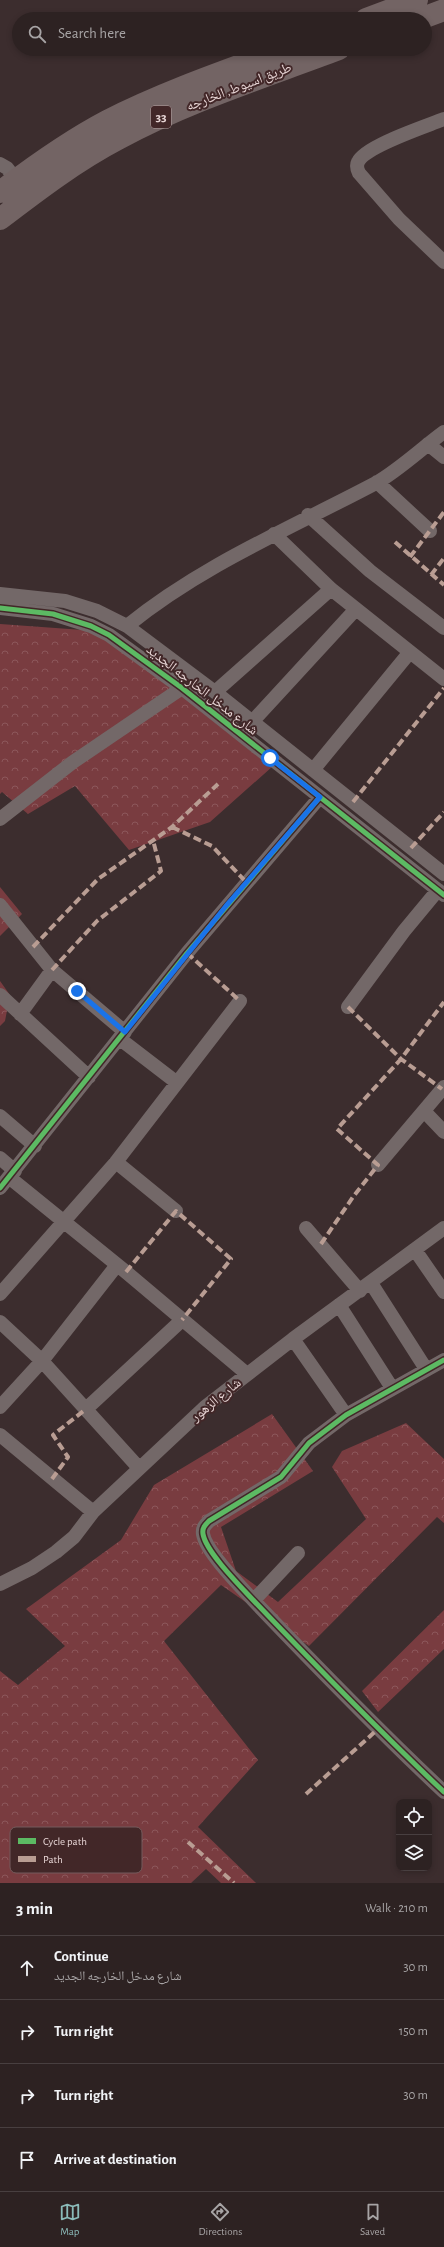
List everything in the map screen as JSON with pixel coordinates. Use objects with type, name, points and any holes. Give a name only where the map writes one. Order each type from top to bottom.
[{"type":"highway","points":[[385,12],[417,0]]},
{"type":"highway","points":[[432,14],[444,10]]},
{"type":"highway","name":"طريق اسيوط, الخارجه","points":[[8,186],[60,149],[106,122],[155,99],[267,56]]},
{"type":"highway","name":"طريق اسيوط, الخارجه","points":[[0,219],[72,166],[117,139],[164,116],[321,56]]},
{"type":"street","points":[[444,119],[372,149],[360,159],[357,165],[359,174],[399,219],[444,262]]},
{"type":"street","points":[[0,164],[7,168],[8,186],[29,197]]},
{"type":"street","points":[[127,626],[168,594],[274,534],[377,482],[444,432]]},
{"type":"street","points":[[428,444],[444,457]]},
{"type":"street","points":[[377,482],[430,531]]},
{"type":"street","points":[[308,516],[375,576],[444,628]]},
{"type":"street","points":[[274,534],[331,589],[444,679]]},
{"type":"street","points":[[215,692],[331,589]]},
{"type":"street","name":"شارع مدخل الخارجه الجديد","points":[[0,594],[65,601],[97,611],[127,626],[215,692],[444,874]]},
{"type":"street","name":"شارع مدخل الخارجه الجديد","points":[[0,608],[53,614],[91,626],[126,647],[182,688],[441,893]]},
{"type":"street","points":[[252,722],[356,609]]},
{"type":"street","points":[[313,770],[410,652]]},
{"type":"street","points":[[0,819],[73,762],[182,688]]},
{"type":"street","points":[[8,1179],[241,888],[320,797]]},
{"type":"street","points":[[348,1007],[404,931],[441,893]]},
{"type":"street","points":[[0,905],[52,970],[123,1036],[176,1082]]},
{"type":"street","points":[[20,1014],[52,970]]},
{"type":"street","points":[[0,995],[89,1077]]},
{"type":"street","points":[[0,1294],[116,1162],[176,1082],[240,1001]]},
{"type":"street","points":[[378,1165],[444,1087]]},
{"type":"street","points":[[424,1111],[444,1132]]},
{"type":"street","points":[[0,1116],[35,1146]]},
{"type":"street","points":[[0,1158],[8,1179],[117,1265],[247,1374]]},
{"type":"street","points":[[116,1162],[176,1212]]},
{"type":"street","points":[[306,1228],[366,1287],[438,1366],[392,1388],[346,1415],[310,1443],[280,1477],[203,1526],[203,1535],[216,1556],[322,1674],[444,1792]]},
{"type":"street","name":"شارع الزهور","points":[[0,1584],[32,1568],[56,1552],[74,1537],[93,1512],[205,1407],[293,1339],[366,1287],[444,1228]]},
{"type":"street","points":[[415,1250],[444,1292]]},
{"type":"street","points":[[0,1407],[42,1361],[117,1265]]},
{"type":"street","points":[[339,1305],[392,1388]]},
{"type":"street","points":[[86,1409],[182,1320]]},
{"type":"street","points":[[0,1322],[42,1361],[140,1468]]},
{"type":"street","points":[[293,1339],[346,1415]]},
{"type":"street","points":[[0,1435],[93,1512]]},
{"type":"street","points":[[254,1600],[298,1553]]},
{"type":"green space","points":[[0,624],[83,630],[128,643],[282,758],[210,822],[129,850],[75,786],[28,814],[2,792],[0,794]]},
{"type":"green space","points":[[0,887],[22,914],[0,936]]},
{"type":"green space","points":[[0,981],[10,995],[5,1021],[0,1026]]},
{"type":"green space","points":[[272,1414],[313,1471],[221,1527],[236,1571],[278,1602],[366,1519],[332,1467],[342,1451],[406,1423],[444,1459],[444,1523],[437,1517],[309,1646],[221,1585],[164,1641],[258,1760],[198,1827],[256,1883],[221,1883],[206,1869],[191,1883],[0,1883],[0,1671],[18,1685],[65,1646],[26,1609],[121,1540],[154,1485]]},
{"type":"green space","points":[[444,1610],[444,1649],[378,1712],[362,1691]]},
{"type":"marked path","points":[[410,557],[444,512]]},
{"type":"marked path","points":[[395,542],[444,585]]},
{"type":"marked path","points":[[431,575],[444,558]]},
{"type":"marked path","points":[[353,802],[444,688]]},
{"type":"marked path","points":[[33,947],[98,879],[172,827],[218,784]]},
{"type":"marked path","points":[[411,848],[444,812]]},
{"type":"marked path","points":[[172,827],[212,846],[246,882]]},
{"type":"marked path","points":[[52,970],[97,921],[161,871],[153,840]]},
{"type":"marked path","points":[[187,953],[240,1001]]},
{"type":"marked path","points":[[321,1244],[353,1197],[378,1165],[337,1129],[401,1059],[444,1002]]},
{"type":"marked path","points":[[348,1007],[401,1059],[442,1089]]},
{"type":"marked path","points":[[126,1272],[176,1211],[231,1259],[182,1320]]},
{"type":"marked path","points":[[52,1479],[68,1457],[53,1435],[86,1409]]},
{"type":"marked path","points":[[306,1794],[378,1729]]},
{"type":"marked path","points":[[188,1842],[234,1883]]},
{"type":"cycle path","points":[[0,608],[53,614],[91,626],[109,635],[182,688],[444,895]]},
{"type":"cycle path","points":[[0,1188],[187,953],[320,797]]},
{"type":"cycle path","points":[[444,1360],[346,1415],[309,1443],[281,1477],[209,1521],[203,1530],[203,1534],[210,1550],[241,1587],[348,1698],[444,1792]]},
{"type":"route","points":[[77,991],[125,1032],[226,906],[320,797],[270,758]]}]
